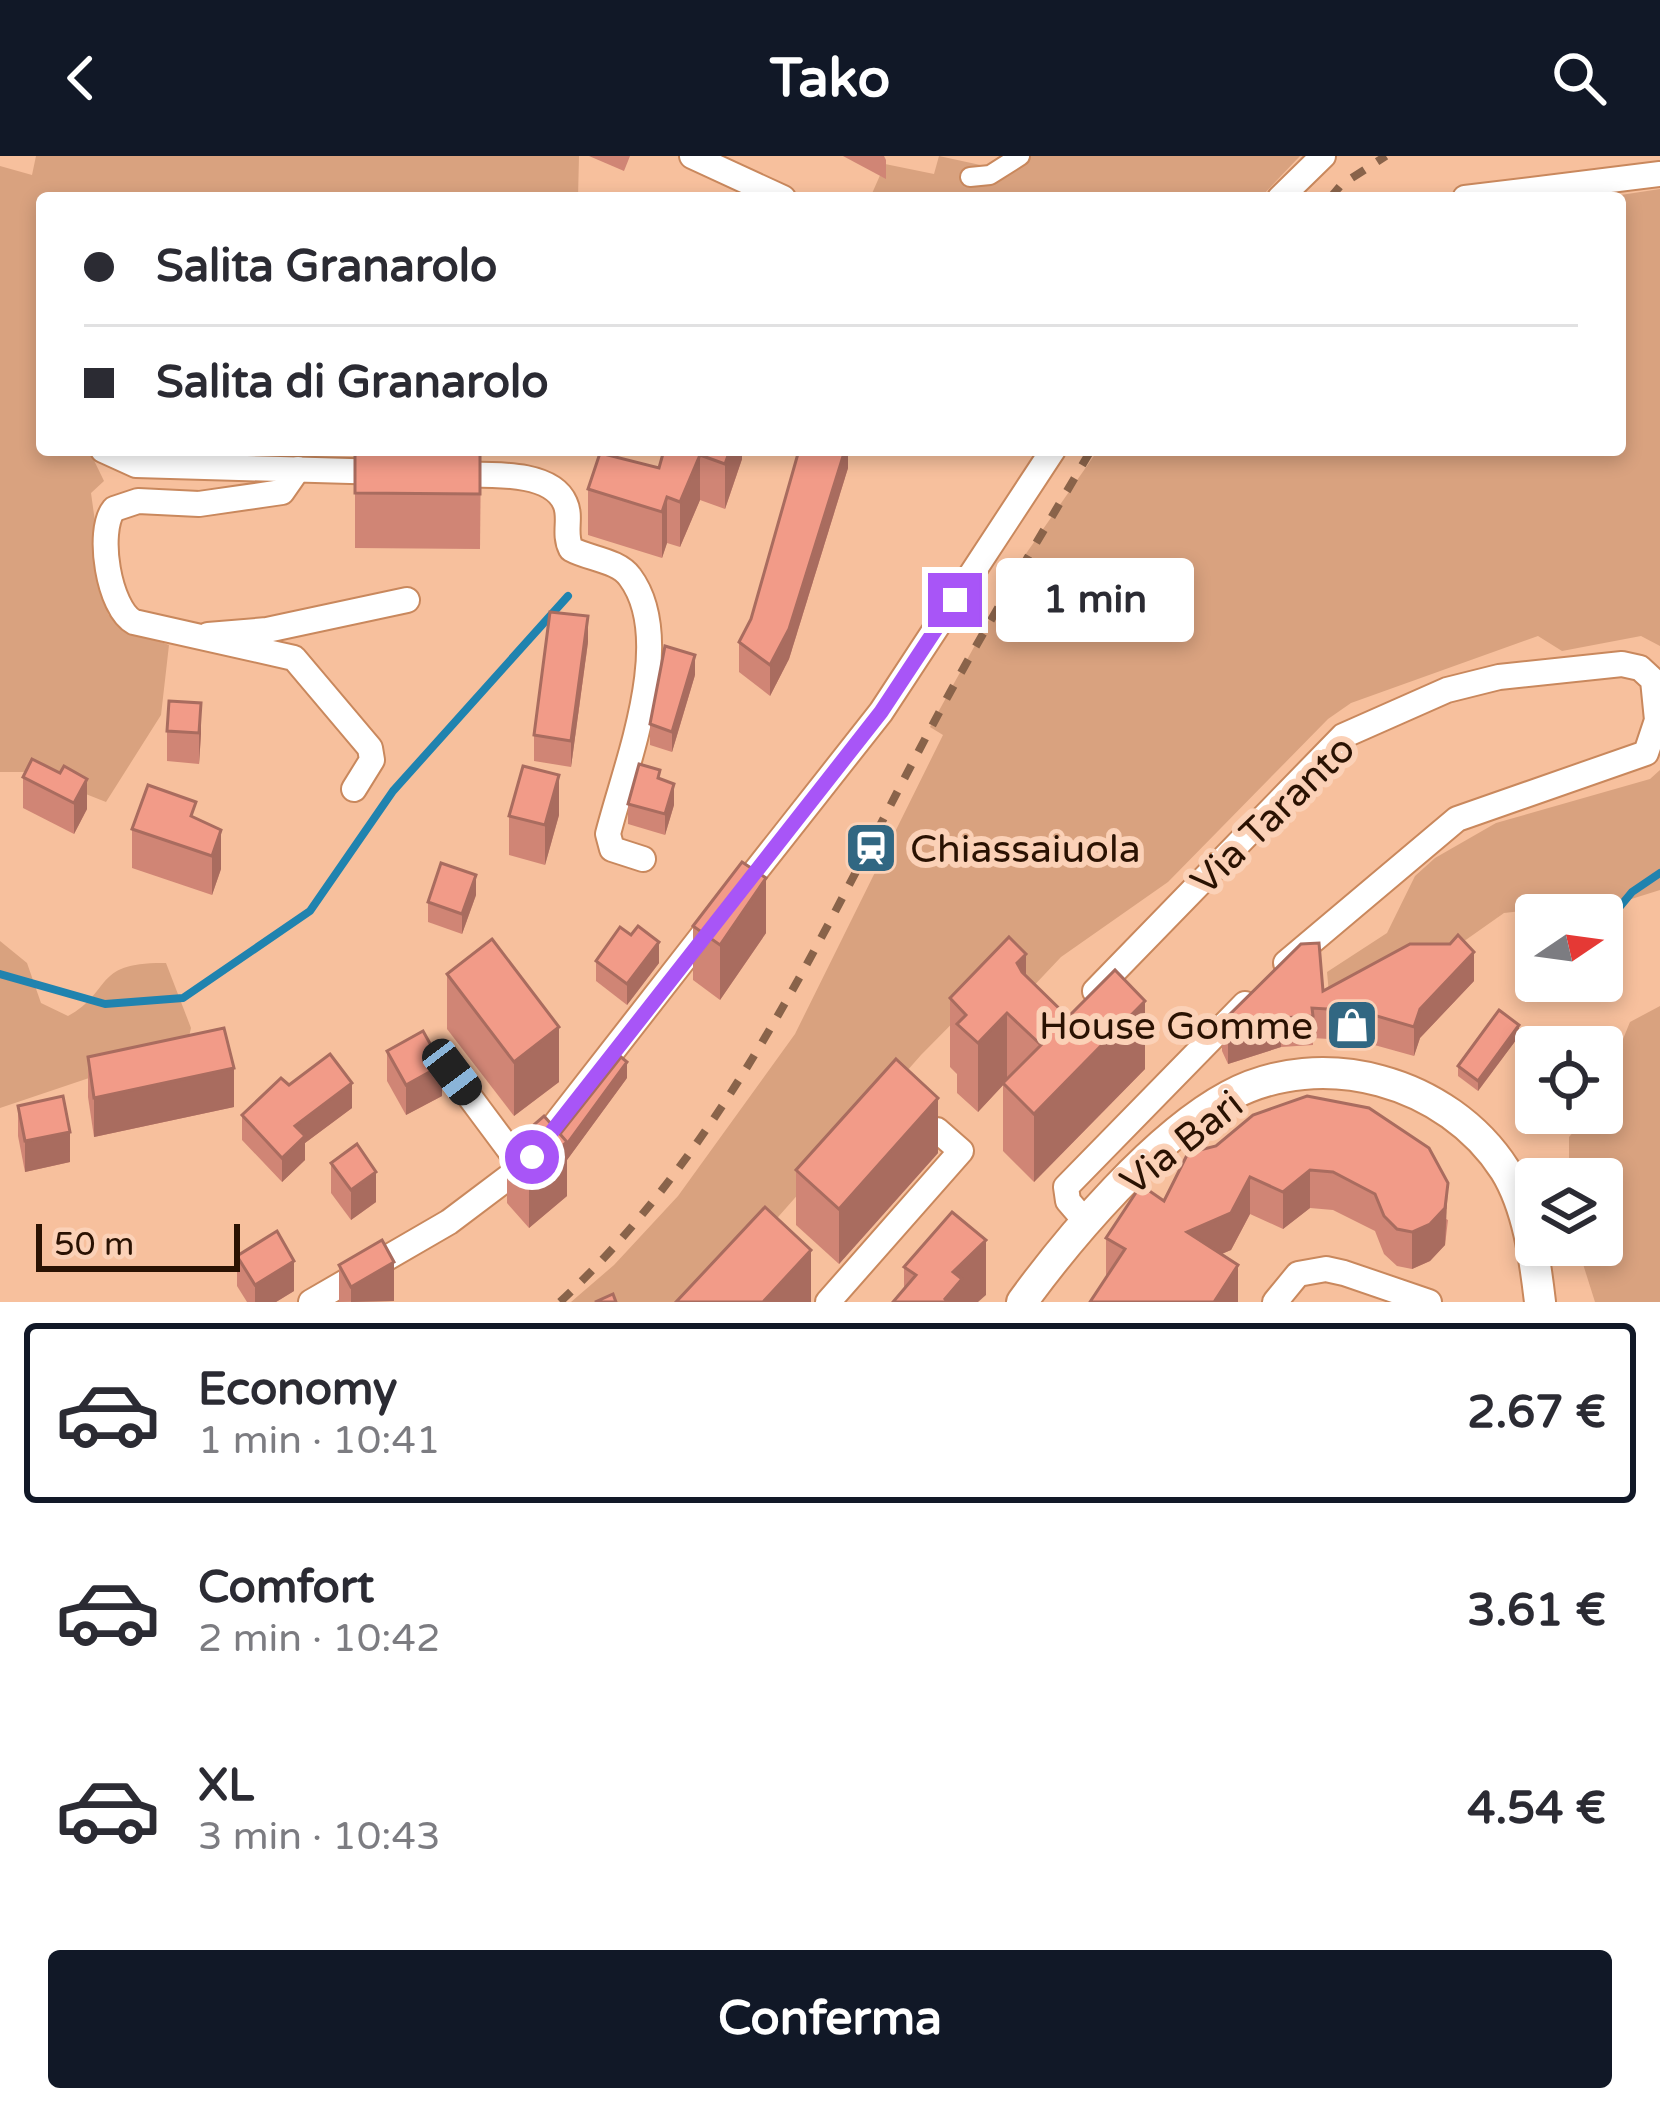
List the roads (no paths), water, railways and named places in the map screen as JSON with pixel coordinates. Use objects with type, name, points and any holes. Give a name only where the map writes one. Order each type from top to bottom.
[{"type":"street","points":[[692,156],[770,192]]},
{"type":"street","points":[[970,177],[990,175],[1021,156]]},
{"type":"street","points":[[1286,192],[1323,156]]},
{"type":"street","points":[[1514,192],[1660,174]]},
{"type":"street","points":[[116,456],[136,465],[516,477],[554,490],[568,510],[571,549],[621,568],[635,586],[649,636],[650,668],[608,834],[612,849],[643,859]]},
{"type":"street","points":[[311,1302],[449,1222],[522,1166],[881,712],[1049,456]]},
{"type":"street","points":[[298,469],[283,492],[200,504],[138,502],[109,514],[105,535],[118,611],[134,622],[188,638],[294,658],[370,748],[372,760],[354,789]]},
{"type":"street","points":[[188,638],[267,629],[407,600]]},
{"type":"street","name":"Via Taranto","points":[[1073,1012],[1343,736],[1447,690],[1499,677],[1622,664],[1640,668],[1653,680],[1658,720],[1646,753],[1457,819],[1400,862],[1267,982],[1070,1182],[1068,1201],[1086,1222]]},
{"type":"street","points":[[452,1072],[522,1166]]},
{"type":"street","name":"Via Bari","points":[[1022,1302],[1086,1222],[1173,1139],[1232,1094],[1296,1076],[1358,1075],[1424,1098],[1486,1146],[1515,1190],[1540,1302]]},
{"type":"street","points":[[828,1302],[961,1150],[937,1130]]},
{"type":"street","points":[[1275,1302],[1298,1274],[1326,1269],[1430,1302]]},
{"type":"waterway","points":[[0,974],[105,1004],[183,998],[310,911],[393,791],[568,596]]},
{"type":"waterway","points":[[1623,903],[1660,873]]},
{"type":"railway","points":[[1335,192],[1386,156]]},
{"type":"railway","points":[[560,1302],[622,1238],[728,1097],[817,945],[959,676],[1087,456]]},
{"type":"place","name":"Chiassaiuola","points":[[871,848]]},
{"type":"place","name":"House Gomme","points":[[1352,1025]]}]
